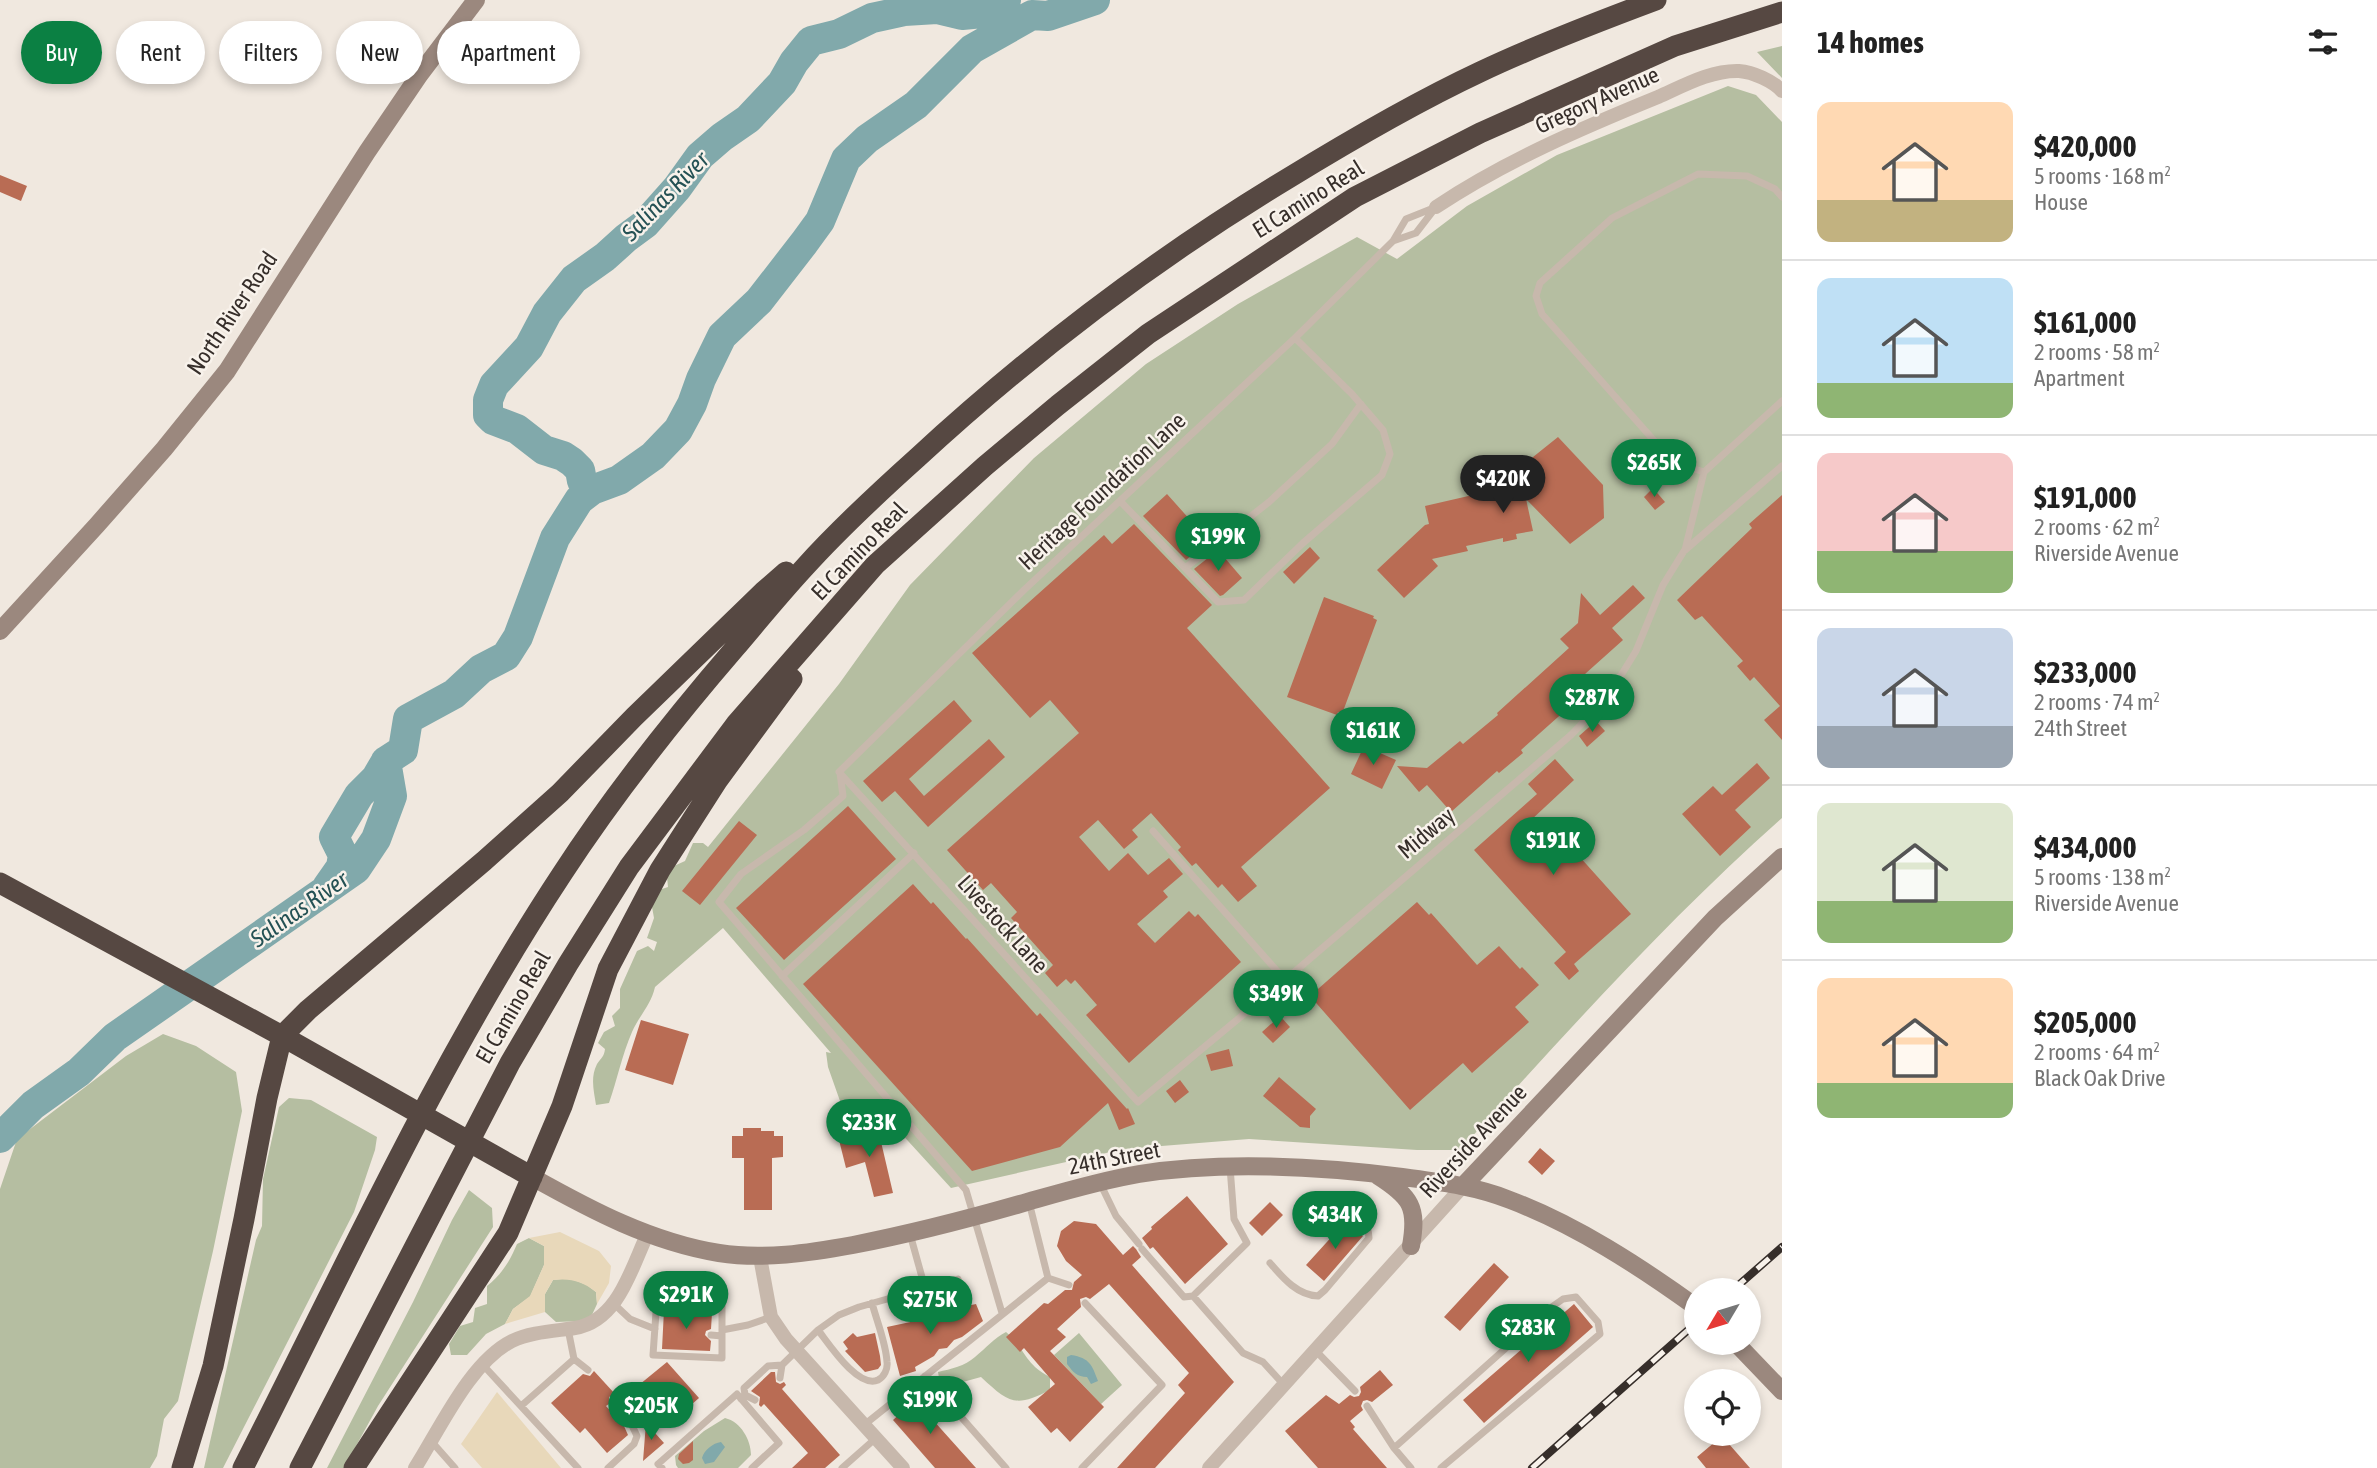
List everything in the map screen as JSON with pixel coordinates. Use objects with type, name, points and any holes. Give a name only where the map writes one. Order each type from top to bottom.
[{"type":"highway","name":"El Camino Real","points":[[243,1468],[463,1038],[560,876],[626,781],[697,691],[805,567],[863,508],[967,411],[1042,348],[1145,270],[1237,209],[1336,149],[1476,74],[1656,0]]},
{"type":"highway","name":"El Camino Real","points":[[300,1468],[510,1063],[629,867],[736,724],[876,565],[985,466],[1148,334],[1355,197],[1480,134],[1675,46],[1782,12]]},
{"type":"highway","points":[[182,1468],[213,1366],[282,1036],[308,1010],[484,861],[559,793],[763,592],[863,508]]},
{"type":"highway","points":[[354,1468],[508,1233],[562,1106],[608,969],[660,870],[717,781],[876,565]]},
{"type":"highway","points":[[0,883],[331,1063],[532,1177]]},
{"type":"main road","name":"North River Road","points":[[0,631],[164,449],[227,371],[367,152],[420,74],[476,0]]},
{"type":"main road","name":"Riverside Avenue","points":[[1464,1185],[1715,918],[1782,857]]},
{"type":"main road","name":"24th Street","points":[[532,1177],[598,1214],[647,1235],[719,1253],[760,1257],[826,1250],[910,1234],[1100,1182],[1143,1174],[1230,1167],[1326,1169],[1375,1174],[1464,1185],[1509,1199],[1553,1218],[1684,1299]]},
{"type":"main road","points":[[1375,1174],[1396,1187],[1409,1203],[1415,1222],[1410,1246]]},
{"type":"main road","points":[[1748,1355],[1782,1391]]},
{"type":"street","name":"Gregory Avenue","points":[[1436,207],[1502,168],[1612,116],[1711,75],[1741,71],[1775,83],[1782,91]]},
{"type":"street","name":"Riverside Avenue","points":[[1209,1468],[1464,1185]]},
{"type":"street","points":[[415,1468],[463,1391],[483,1365],[513,1340],[586,1326],[604,1315],[619,1296],[647,1235]]},
{"type":"street","points":[[760,1257],[771,1317],[797,1351],[903,1468]]},
{"type":"lane","points":[[1704,472],[1672,463],[1542,314],[1536,296],[1540,283],[1612,218],[1698,174],[1747,176],[1775,189],[1782,197]]},
{"type":"lane","name":"Heritage Foundation Lane","points":[[839,772],[1024,590],[1295,338],[1393,241],[1406,219],[1436,207]]},
{"type":"lane","name":"Heritage Foundation Lane","points":[[1393,241],[1416,233],[1436,207]]},
{"type":"lane","points":[[1120,501],[1218,601],[1244,600],[1303,543],[1382,475],[1390,454],[1383,430],[1295,338]]},
{"type":"lane","points":[[1684,551],[1704,472],[1782,401]]},
{"type":"lane","points":[[1185,568],[1269,502],[1332,444],[1361,404]]},
{"type":"lane","points":[[1684,551],[1782,466]]},
{"type":"lane","name":"Midway","points":[[1138,1102],[1571,735],[1607,698],[1636,651],[1663,585],[1684,551]]},
{"type":"lane","points":[[839,772],[843,796],[804,830],[741,874],[719,902],[966,1190],[1003,1313]]},
{"type":"lane","name":"Livestock Lane","points":[[839,772],[1138,1102]]},
{"type":"lane","points":[[1153,831],[1285,980]]},
{"type":"lane","points":[[782,976],[914,853]]},
{"type":"lane","points":[[1100,1182],[1116,1216],[1140,1246],[1184,1297],[1193,1296],[1247,1243],[1234,1219],[1230,1167]]},
{"type":"lane","points":[[1029,1202],[1048,1278]]},
{"type":"lane","points":[[1270,1264],[1286,1282],[1307,1296],[1318,1296],[1325,1290],[1369,1238],[1368,1224],[1358,1213],[1322,1208]]},
{"type":"lane","points":[[910,1234],[925,1289]]},
{"type":"lane","points":[[1048,1278],[1069,1285]]},
{"type":"lane","points":[[864,1425],[1048,1278]]},
{"type":"lane","points":[[780,1378],[782,1365],[818,1330],[839,1315],[958,1279]]},
{"type":"lane","points":[[1193,1296],[1243,1353],[1263,1362],[1284,1385]]},
{"type":"lane","points":[[1394,1448],[1553,1306],[1563,1298],[1576,1297],[1598,1322],[1600,1334],[1441,1468]]},
{"type":"lane","points":[[657,1298],[722,1303],[722,1358],[653,1354],[658,1331],[657,1298]]},
{"type":"lane","points":[[613,1303],[630,1319],[658,1331]]},
{"type":"lane","points":[[818,1330],[858,1378],[877,1381],[883,1377],[888,1364],[872,1303]]},
{"type":"lane","points":[[1082,1468],[1162,1385],[1085,1303]]},
{"type":"lane","points":[[711,1335],[771,1317]]},
{"type":"lane","points":[[568,1329],[574,1359],[588,1370]]},
{"type":"lane","points":[[1315,1350],[1355,1391]]},
{"type":"lane","points":[[521,1406],[574,1359]]},
{"type":"lane","points":[[483,1365],[578,1468]]},
{"type":"lane","points":[[752,1468],[762,1465],[779,1443],[743,1397],[744,1388],[768,1366],[782,1365]]},
{"type":"lane","points":[[925,1376],[1006,1468]]},
{"type":"lane","points":[[662,1468],[658,1464],[737,1394],[755,1400]]},
{"type":"lane","points":[[608,1468],[634,1444],[636,1436],[629,1419],[614,1400]]},
{"type":"lane","points":[[1367,1406],[1394,1448],[1411,1468]]},
{"type":"lane","points":[[842,1468],[876,1438]]},
{"type":"lane","points":[[432,1442],[455,1468]]},
{"type":"green space","points":[[1782,46],[1782,78],[1757,52]]},
{"type":"green space","points":[[1728,86],[1756,95],[1782,122],[1782,818],[1657,938],[1460,1150],[1417,1150],[1249,1139],[1124,1149],[951,1188],[877,1107],[874,1112],[840,1101],[828,1067],[826,1052],[831,1053],[723,928],[655,987],[628,1041],[609,1103],[596,1105],[594,1074],[605,1049],[598,1043],[604,1032],[615,1026],[612,1016],[620,1008],[620,989],[637,951],[648,946],[654,951],[657,942],[647,938],[654,918],[652,907],[656,891],[668,887],[667,877],[674,866],[685,861],[693,843],[703,843],[708,847],[839,684],[910,585],[1034,458],[1146,364],[1238,304],[1357,237],[1397,259],[1467,206],[1557,155]]},
{"type":"green space","points":[[163,1034],[196,1046],[236,1072],[242,1111],[178,1401],[164,1419],[157,1456],[150,1468],[0,1468],[0,1189],[17,1139],[126,1056]]},
{"type":"green space","points":[[289,1098],[311,1100],[377,1137],[375,1150],[354,1212],[223,1468],[204,1468],[256,1240],[262,1226],[263,1179],[279,1107]]},
{"type":"green space","points":[[469,1190],[492,1208],[493,1227],[378,1406],[344,1468],[327,1468],[452,1220]]},
{"type":"green space","points":[[529,1238],[544,1246],[544,1265],[530,1297],[513,1309],[505,1324],[486,1334],[467,1355],[451,1355],[449,1344],[460,1326],[473,1322],[475,1308],[487,1304],[487,1286],[505,1267],[517,1244]]},
{"type":"green space","points":[[569,1278],[596,1292],[597,1304],[591,1317],[582,1321],[556,1322],[545,1312],[545,1294],[553,1280]]},
{"type":"green space","points":[[1006,1332],[1030,1362],[1050,1377],[1050,1390],[1020,1401],[999,1393],[981,1377],[952,1385],[940,1384],[938,1372],[967,1363]]},
{"type":"green space","points":[[1079,1333],[1122,1385],[1101,1404],[1054,1355]]},
{"type":"green space","points":[[725,1418],[736,1423],[744,1432],[751,1455],[738,1468],[678,1468],[675,1456],[704,1431]]},
{"type":"sand","points":[[560,1232],[599,1251],[611,1266],[609,1283],[597,1304],[596,1292],[586,1285],[565,1279],[553,1280],[545,1294],[545,1312],[505,1324],[513,1309],[530,1296],[544,1265],[544,1246],[529,1238]]},
{"type":"sand","points":[[497,1392],[561,1468],[482,1468],[461,1444]]},
{"type":"water","points":[[1071,1355],[1089,1363],[1098,1381],[1091,1384],[1087,1377],[1073,1372],[1067,1364],[1067,1357]]},
{"type":"water","points":[[721,1442],[725,1447],[714,1462],[705,1464],[702,1458],[705,1452],[712,1445]]},
{"type":"building","points":[[0,175],[27,186],[21,201],[0,192]]},
{"type":"building","points":[[1558,437],[1603,485],[1604,518],[1570,544],[1526,499],[1533,531],[1516,534],[1517,539],[1503,542],[1503,538],[1466,546],[1468,551],[1432,559],[1438,566],[1404,598],[1377,570],[1429,524],[1425,506],[1525,483],[1518,469]]},
{"type":"building","points":[[1653,488],[1665,502],[1655,510],[1644,497]]},
{"type":"building","points":[[1167,494],[1209,541],[1186,560],[1143,516]]},
{"type":"building","points":[[1782,495],[1782,740],[1764,720],[1780,706],[1754,677],[1750,681],[1737,666],[1743,661],[1702,616],[1695,620],[1677,600],[1752,528],[1749,524]]},
{"type":"building","points":[[1134,524],[1212,605],[1187,628],[1330,788],[1241,867],[1257,886],[1238,902],[1222,884],[1218,888],[1196,863],[1192,866],[1178,850],[1181,847],[1151,813],[1132,830],[1138,837],[1124,849],[1098,820],[1079,837],[1109,871],[1128,853],[1148,875],[1169,858],[1183,874],[1163,891],[1168,897],[1137,924],[1155,943],[1189,911],[1195,917],[1198,914],[1241,962],[1129,1063],[1086,1015],[1097,1005],[1075,980],[1071,984],[1066,979],[1057,987],[1045,973],[1053,965],[1011,918],[1017,912],[991,883],[983,890],[947,850],[1079,733],[1050,700],[1030,718],[972,653],[1104,535],[1112,544]]},
{"type":"building","points":[[1310,547],[1320,558],[1294,584],[1283,572]]},
{"type":"building","points":[[1218,550],[1242,578],[1220,596],[1194,569]]},
{"type":"building","points":[[1633,585],[1645,598],[1612,628],[1623,640],[1585,674],[1594,685],[1521,750],[1523,753],[1499,773],[1497,771],[1451,812],[1427,785],[1419,792],[1397,766],[1427,768],[1460,741],[1463,744],[1498,715],[1497,713],[1569,648],[1560,639],[1578,623],[1581,593],[1600,615]]},
{"type":"building","points":[[1324,597],[1374,616],[1377,620],[1342,714],[1338,712],[1337,715],[1287,697]]},
{"type":"building","points":[[954,700],[972,721],[909,779],[924,796],[989,739],[1005,757],[928,827],[895,791],[882,802],[863,781]]},
{"type":"building","points":[[1596,721],[1605,731],[1587,747],[1579,736]]},
{"type":"building","points":[[1364,746],[1396,760],[1382,789],[1351,774]]},
{"type":"building","points":[[1555,759],[1574,780],[1530,821],[1552,845],[1561,836],[1631,914],[1574,964],[1579,971],[1569,980],[1554,963],[1566,952],[1474,850],[1537,794],[1528,784]]},
{"type":"building","points":[[1757,763],[1770,778],[1735,810],[1751,827],[1720,856],[1682,814],[1713,786],[1722,795]]},
{"type":"building","points":[[848,806],[896,859],[784,960],[736,908]]},
{"type":"building","points":[[739,821],[757,835],[700,905],[682,891]]},
{"type":"building","points":[[913,884],[967,938],[1037,1016],[1040,1013],[1128,1108],[1135,1124],[1119,1130],[1108,1103],[1060,1147],[972,1171],[803,984]]},
{"type":"building","points":[[1417,902],[1429,915],[1431,913],[1477,965],[1499,946],[1539,985],[1515,1007],[1529,1022],[1472,1073],[1463,1063],[1410,1110],[1310,996]]},
{"type":"building","points":[[1280,1016],[1290,1027],[1273,1043],[1262,1032]]},
{"type":"building","points":[[641,1020],[689,1034],[673,1085],[625,1070]]},
{"type":"building","points":[[1229,1049],[1233,1066],[1211,1071],[1206,1055]]},
{"type":"building","points":[[1279,1077],[1316,1109],[1310,1116],[1310,1128],[1300,1127],[1263,1096]]},
{"type":"building","points":[[1180,1080],[1189,1092],[1175,1103],[1166,1091]]},
{"type":"building","points":[[743,1128],[761,1128],[761,1131],[774,1131],[774,1136],[783,1136],[783,1157],[772,1158],[772,1210],[744,1210],[744,1158],[732,1158],[732,1136],[743,1136]]},
{"type":"building","points":[[878,1129],[893,1193],[874,1197],[865,1162],[846,1168],[839,1140]]},
{"type":"building","points":[[1540,1148],[1555,1161],[1542,1175],[1528,1162]]},
{"type":"building","points":[[1187,1196],[1228,1244],[1185,1284],[1142,1238]]},
{"type":"building","points":[[1270,1202],[1283,1215],[1262,1236],[1249,1223]]},
{"type":"building","points":[[1074,1221],[1096,1224],[1123,1255],[1133,1246],[1136,1249],[1141,1257],[1132,1265],[1234,1382],[1155,1468],[1117,1468],[1185,1393],[1178,1385],[1189,1373],[1109,1284],[1090,1299],[1080,1299],[1081,1307],[1057,1329],[1066,1337],[1050,1351],[1104,1407],[1070,1442],[1057,1428],[1051,1433],[1028,1407],[1055,1384],[1024,1348],[1020,1352],[1006,1337],[1044,1303],[1048,1304],[1065,1290],[1072,1290],[1074,1282],[1082,1275],[1066,1261],[1057,1246],[1061,1231]]},
{"type":"building","points":[[1346,1221],[1363,1236],[1324,1281],[1306,1265]]},
{"type":"building","points":[[1494,1263],[1509,1277],[1460,1331],[1444,1317]]},
{"type":"building","points":[[976,1304],[983,1321],[954,1340],[947,1348],[939,1349],[934,1356],[915,1367],[916,1371],[900,1376],[887,1327]]},
{"type":"building","points":[[1574,1304],[1593,1327],[1484,1423],[1463,1400]]},
{"type":"building","points":[[664,1310],[712,1313],[711,1329],[706,1331],[705,1335],[711,1341],[710,1351],[662,1349]]},
{"type":"building","points":[[853,1333],[857,1337],[875,1333],[881,1365],[878,1369],[865,1372],[845,1351],[848,1349],[843,1342]]},
{"type":"building","points":[[667,1362],[699,1398],[667,1426],[634,1389]]},
{"type":"building","points":[[1380,1370],[1393,1385],[1372,1402],[1363,1401],[1363,1410],[1350,1421],[1355,1427],[1353,1429],[1387,1468],[1318,1468],[1285,1431],[1326,1395],[1339,1404],[1350,1395],[1359,1396],[1360,1387]]},
{"type":"building","points":[[594,1371],[615,1394],[609,1397],[609,1404],[606,1406],[624,1426],[628,1435],[607,1453],[585,1428],[580,1433],[551,1403],[583,1374],[590,1376]]},
{"type":"building","points":[[771,1372],[775,1372],[776,1382],[784,1382],[786,1385],[782,1389],[840,1455],[825,1468],[792,1468],[808,1453],[764,1404],[761,1407],[759,1405],[760,1397],[751,1391]]},
{"type":"building","points":[[920,1389],[932,1402],[924,1410],[976,1468],[935,1468],[893,1420],[914,1401],[910,1397]]},
{"type":"building","points":[[646,1423],[664,1443],[643,1461]]},
{"type":"building","points":[[693,1441],[693,1460],[683,1464],[678,1459],[679,1454]]},
{"type":"building","points":[[1710,1446],[1731,1446],[1750,1468],[1706,1468],[1697,1457]]},
{"type":"waterway","name":"Salinas River","points":[[592,490],[582,481],[580,470],[572,462],[544,450],[517,429],[493,420],[488,415],[488,400],[494,385],[529,347],[547,313],[574,279],[645,224],[677,188],[700,156],[748,119],[782,83],[811,41],[839,34],[872,18],[904,11],[937,9],[962,15],[983,13],[1006,0]]},
{"type":"waterway","name":"Salinas River","points":[[0,1138],[33,1105],[79,1072],[115,1037],[356,869],[376,839],[392,796],[386,761],[403,750],[408,719],[454,694],[481,669],[506,656],[518,637],[555,538],[579,500],[592,490],[619,480],[653,456],[678,430],[722,336],[759,301],[820,221],[846,159],[867,139],[916,105],[972,49],[1032,15],[1048,16],[1095,0]]},
{"type":"waterway","points":[[327,887],[341,867],[343,855],[334,837],[359,795],[376,778],[386,761]]},
{"type":"railway","points":[[1747,1278],[1782,1247]]},
{"type":"railway","points":[[1532,1468],[1684,1334]]}]
